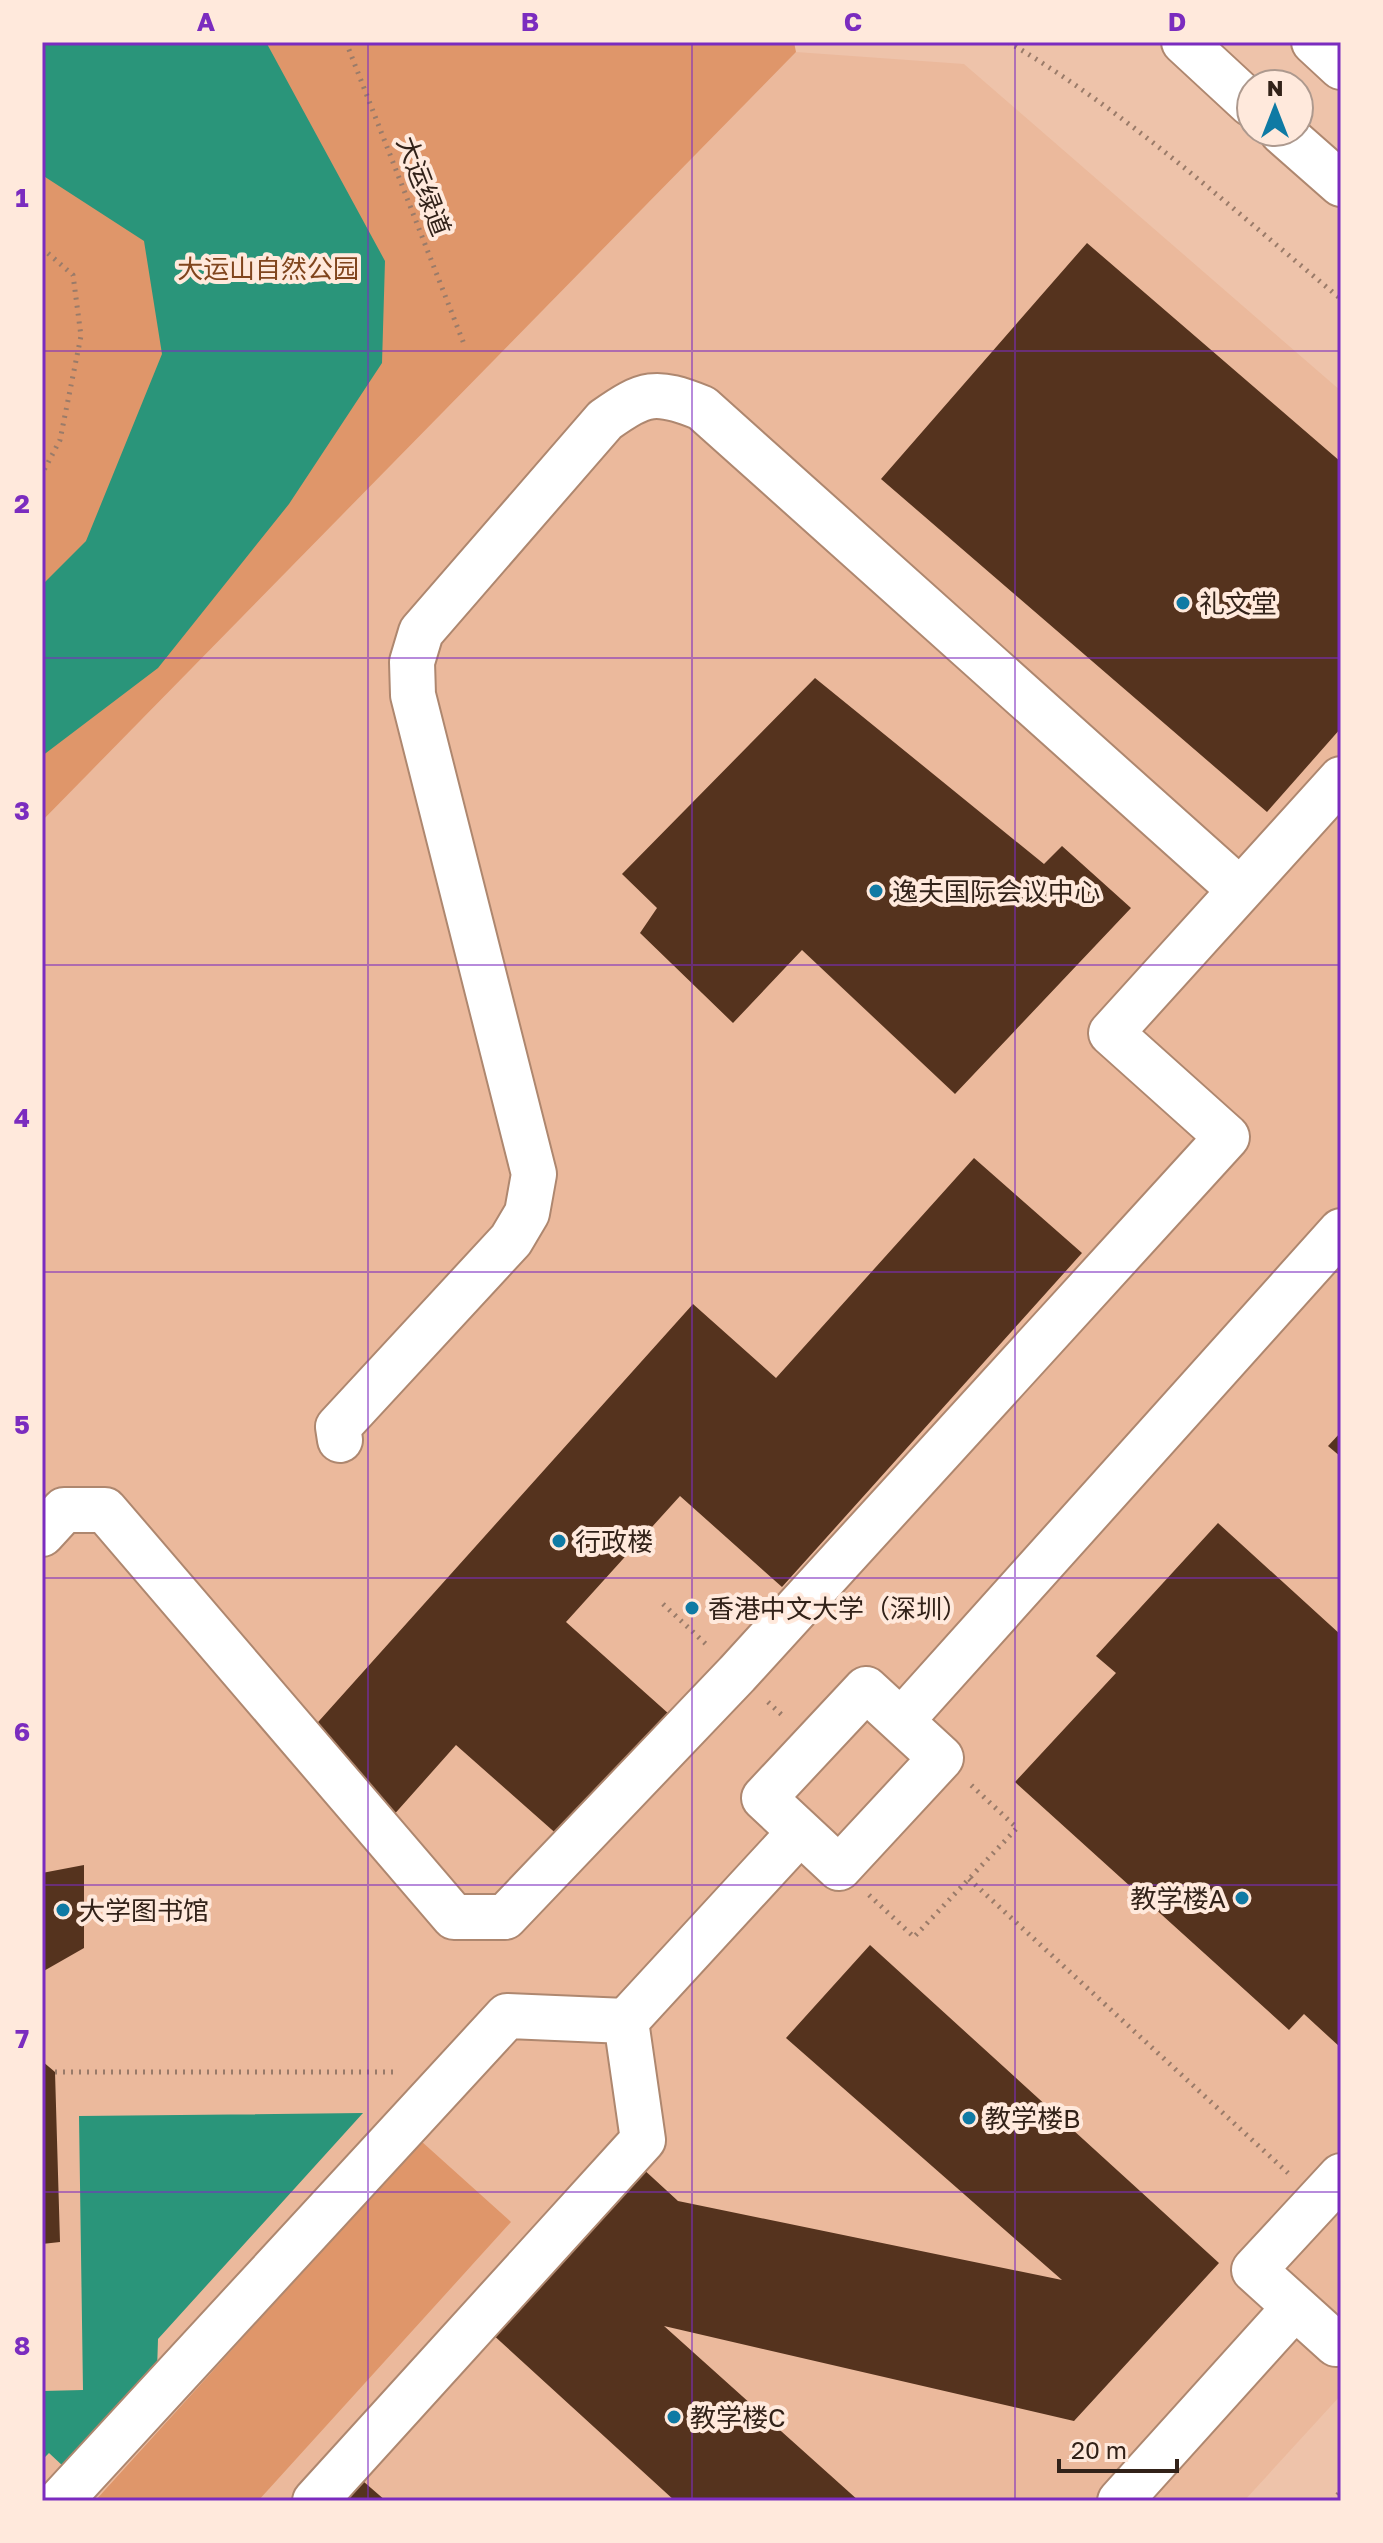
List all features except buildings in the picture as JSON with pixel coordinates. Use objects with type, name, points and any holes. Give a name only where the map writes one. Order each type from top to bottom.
[{"type":"street","points":[[1184,42],[1235,89]]},
{"type":"street","points":[[1314,42],[1341,67]]},
{"type":"street","points":[[1300,148],[1341,184]]},
{"type":"street","points":[[340,1440],[338,1427],[511,1240],[527,1213],[534,1174],[413,695],[412,662],[421,632],[605,420],[638,397],[672,396],[702,408],[1240,890]]},
{"type":"street","points":[[42,1534],[64,1510],[105,1510],[454,1917],[505,1917],[737,1674],[1227,1137],[1111,1033],[1341,779]]},
{"type":"street","points":[[901,1721],[1341,1231]]},
{"type":"street","points":[[866,1689],[941,1758],[839,1868],[764,1798],[815,1745],[866,1689]]},
{"type":"street","points":[[60,2501],[507,2016],[626,2021],[800,1832]]},
{"type":"street","points":[[315,2501],[643,2140],[626,2021]]},
{"type":"street","points":[[1330,2188],[1254,2270],[1336,2344],[1341,2339]]},
{"type":"street","points":[[1120,2501],[1295,2307]]},
{"type":"path","name":"大运绿道","points":[[346,42],[464,344]]},
{"type":"path","points":[[1008,42],[1060,72],[1117,114],[1341,299]]},
{"type":"path","points":[[42,248],[73,275],[81,336],[60,440],[42,474]]},
{"type":"path","points":[[663,1604],[815,1745]]},
{"type":"path","points":[[839,1868],[914,1937],[1017,1828],[941,1758]]},
{"type":"path","points":[[969,1879],[1330,2188]]},
{"type":"path","points":[[55,2072],[455,2072]]},
{"type":"path","points":[[1332,2501],[1341,2491]]},
{"type":"shaded area","name":"香港中文大学（深圳）","points":[[796,52],[964,64],[1341,391],[1341,2395],[1244,2501],[42,2501],[42,821]]},
{"type":"green space","name":"大运山自然公园","points":[[42,42],[794,42],[796,52],[42,821]]},
{"type":"green space","points":[[421,2141],[511,2222],[258,2501],[95,2501]]},
{"type":"water","points":[[42,42],[266,42],[385,261],[382,363],[289,504],[158,668],[42,756],[42,585],[86,541],[162,354],[144,241],[42,175]]},
{"type":"water","points":[[363,2113],[158,2339],[157,2371],[64,2467],[49,2453],[42,2460],[42,2391],[83,2390],[79,2116]]},
{"type":"place","name":"礼文堂","points":[[1183,603]]},
{"type":"place","name":"逸夫国际会议中心","points":[[876,891]]},
{"type":"place","name":"行政楼","points":[[559,1541]]},
{"type":"place","name":"香港中文大学（深圳）","points":[[692,1608]]},
{"type":"place","name":"教学楼A","points":[[1242,1898]]},
{"type":"place","name":"大学图书馆","points":[[63,1910]]},
{"type":"place","name":"教学楼B","points":[[969,2118]]},
{"type":"place","name":"教学楼C","points":[[674,2417]]}]
